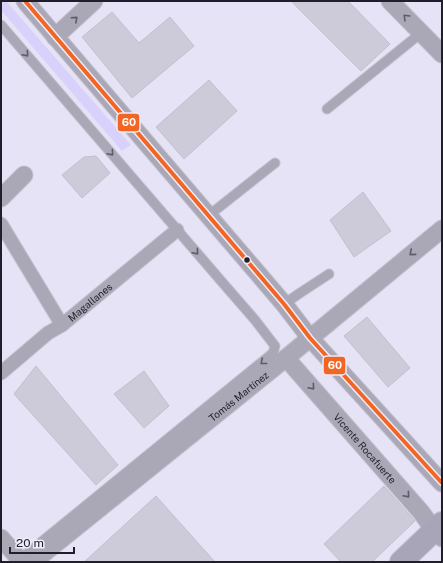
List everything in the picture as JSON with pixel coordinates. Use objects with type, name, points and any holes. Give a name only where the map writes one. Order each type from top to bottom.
[{"type":"main road","points":[[401,562],[439,530]]},
{"type":"street","points":[[25,1],[284,304],[310,338],[442,483]]},
{"type":"street","points":[[55,37],[94,1]]},
{"type":"street","points":[[390,1],[442,54]]},
{"type":"street","points":[[1,198],[24,176]]},
{"type":"street","points":[[1,224],[62,325]]},
{"type":"street","name":"Tomás Martínez","points":[[23,561],[286,358],[442,228]]},
{"type":"street","name":"Magallanes","points":[[1,373],[48,333],[62,325],[177,230]]},
{"type":"street","name":"Vicente Rocafuerte","points":[[286,358],[439,530]]},
{"type":"street","points":[[1,538],[23,561]]},
{"type":"lane","points":[[1,25],[275,346],[273,353],[23,561]]},
{"type":"lane","points":[[327,109],[421,33]]},
{"type":"lane","points":[[208,216],[275,163]]},
{"type":"lane","points":[[284,304],[329,274]]},
{"type":"shaded area","points":[[1,1],[6,1],[131,145],[122,151],[1,10]]},
{"type":"building","points":[[291,1],[348,1],[390,44],[361,71]]},
{"type":"building","points":[[112,12],[139,43],[170,17],[194,46],[132,98],[82,37]]},
{"type":"building","points":[[209,80],[237,111],[184,159],[156,127]]},
{"type":"building","points":[[96,156],[110,173],[82,198],[62,175],[84,157]]},
{"type":"building","points":[[363,192],[391,231],[354,257],[330,220]]},
{"type":"building","points":[[367,317],[410,368],[388,387],[344,336]]},
{"type":"building","points":[[36,366],[118,465],[96,485],[14,394]]},
{"type":"building","points":[[144,371],[169,406],[144,428],[114,394]]},
{"type":"building","points":[[384,486],[415,521],[372,562],[341,562],[324,544]]},
{"type":"building","points":[[156,496],[215,562],[84,562]]},
{"type":"transit line","name":"60","points":[[25,1],[284,304],[310,338],[442,483]]}]
